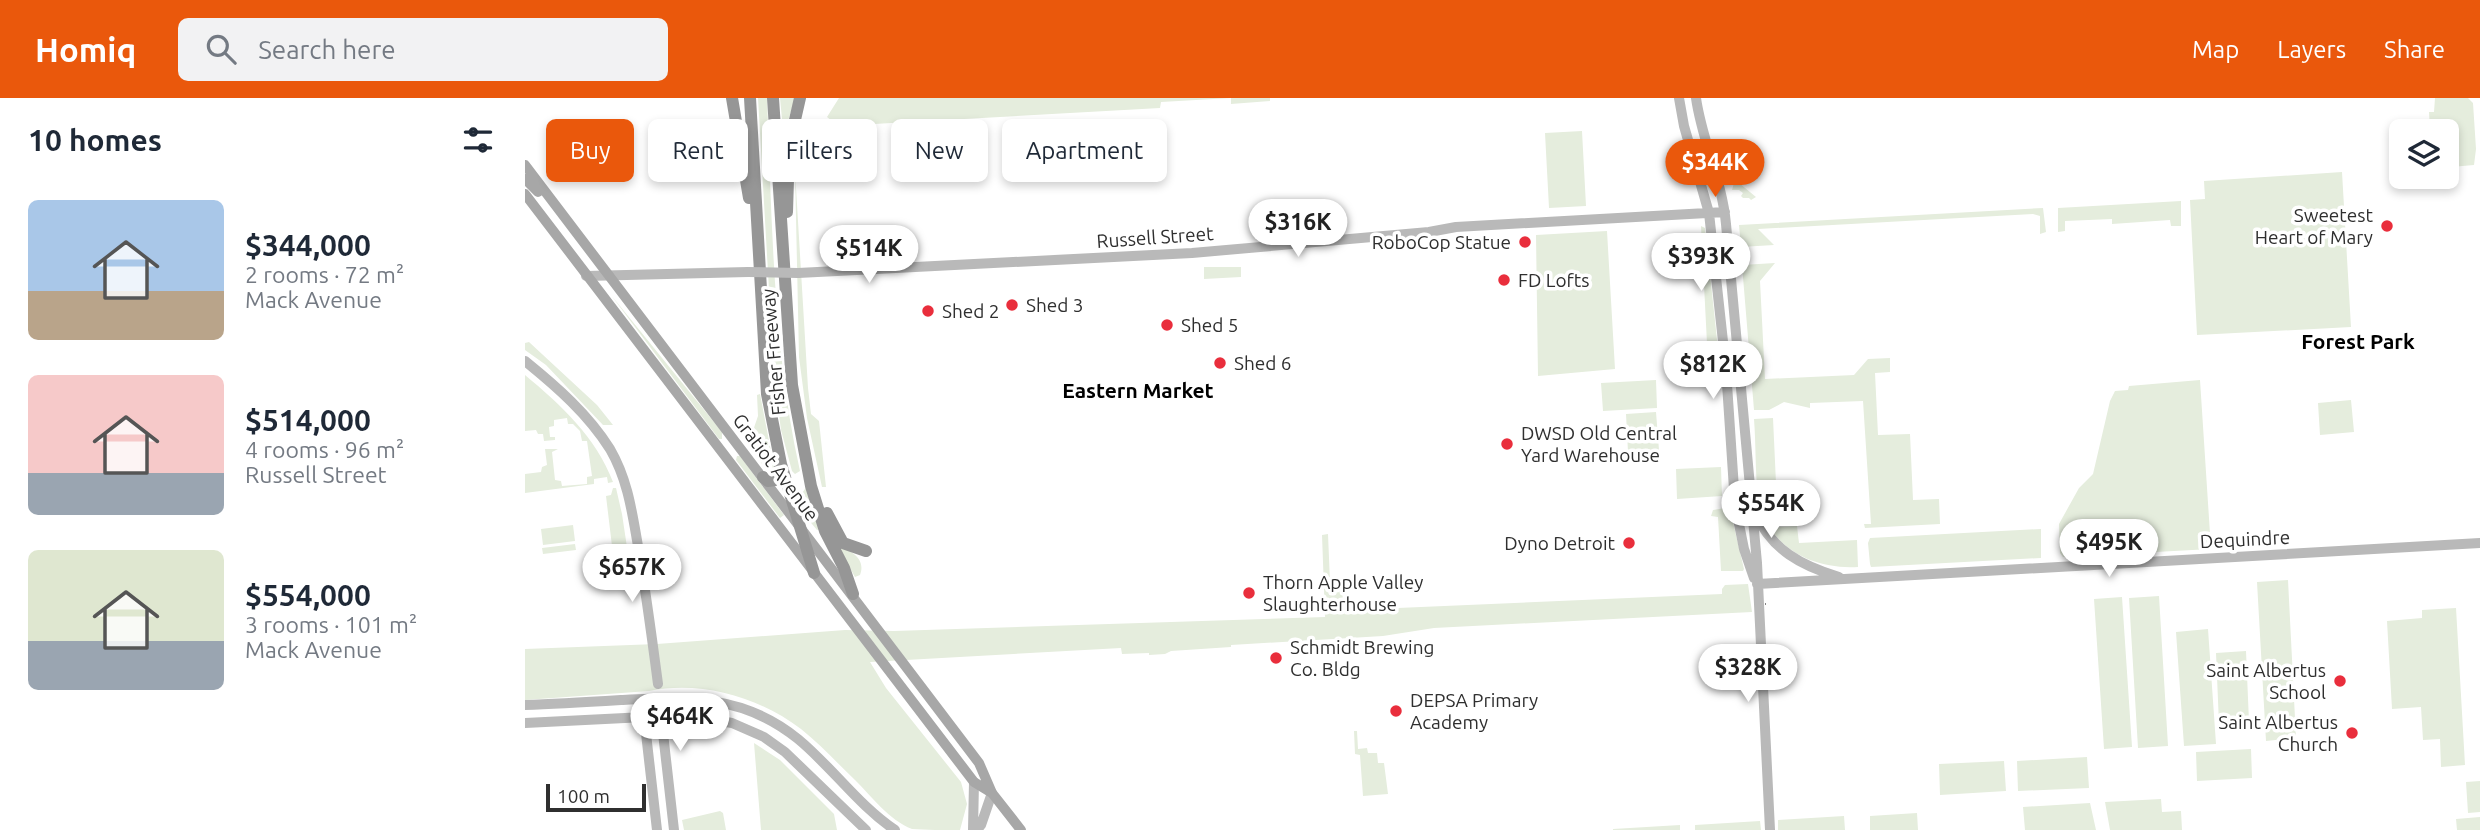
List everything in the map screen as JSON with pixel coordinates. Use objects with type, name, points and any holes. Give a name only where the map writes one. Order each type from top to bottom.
[{"type":"highway","points":[[732,98],[747,188],[757,228]]},
{"type":"highway","name":"Fisher Freeway","points":[[750,98],[765,373],[781,464],[814,573]]},
{"type":"highway","name":"Fisher Freeway","points":[[773,98],[791,372],[811,486],[821,518],[853,594]]},
{"type":"highway","points":[[784,251],[789,146],[802,98]]},
{"type":"highway","points":[[801,433],[807,444],[823,502],[838,537],[848,546],[866,551]]},
{"type":"highway","points":[[763,477],[768,481],[775,480],[781,464]]},
{"type":"main road","name":"Gratiot Avenue","points":[[525,165],[607,277],[763,477],[798,527],[853,594],[883,639],[979,763],[992,793],[1021,830]]},
{"type":"main road","points":[[525,178],[607,277]]},
{"type":"main road","name":"Gratiot Avenue","points":[[525,194],[974,782],[992,793]]},
{"type":"street","points":[[1679,98],[1683,122],[1709,213],[1726,369],[1735,504],[1744,549],[1762,584]]},
{"type":"street","points":[[1696,98],[1725,212],[1748,471]]},
{"type":"street","points":[[1683,122],[1692,118],[1701,121]]},
{"type":"street","points":[[1701,182],[1711,184],[1718,177]]},
{"type":"street","name":"Russell Street","points":[[586,276],[798,273],[1192,253],[1456,227],[1725,212]]},
{"type":"street","points":[[1711,239],[1714,232],[1720,230],[1727,236]]},
{"type":"street","points":[[525,361],[562,392],[589,420],[605,442],[621,473],[633,514],[658,684]]},
{"type":"street","points":[[1730,431],[1735,429],[1741,433],[1762,584],[1770,830]]},
{"type":"street","points":[[1752,497],[1756,513],[1765,530],[1786,554],[1814,569],[1843,578]]},
{"type":"street","name":"Dequindre","points":[[1762,584],[2480,544]]},
{"type":"street","points":[[676,715],[678,697]]},
{"type":"street","points":[[525,705],[678,697],[729,704],[766,718],[797,738],[871,811],[895,830]]},
{"type":"street","points":[[659,698],[674,830]]},
{"type":"street","points":[[624,700],[628,709],[625,717]]},
{"type":"street","points":[[724,720],[729,704]]},
{"type":"street","points":[[525,723],[676,715],[724,720],[755,732],[785,752],[866,830]]},
{"type":"street","points":[[644,716],[657,830]]},
{"type":"street","points":[[646,737],[655,731],[662,736]]},
{"type":"street","points":[[974,782],[975,830]]},
{"type":"street","points":[[975,830],[981,825],[992,793]]},
{"type":"street","points":[[653,804],[670,802]]},
{"type":"green space","points":[[758,98],[767,98],[768,119],[762,119],[762,168]]},
{"type":"green space","points":[[780,98],[795,98],[789,119],[782,119]]},
{"type":"green space","points":[[839,98],[1231,98],[1161,102],[1160,108],[963,119],[891,119],[891,123],[877,124],[877,119],[827,117]]},
{"type":"green space","points":[[1231,98],[1270,98],[1270,101],[1231,104]]},
{"type":"green space","points":[[2435,98],[2468,98],[2473,103],[2476,149],[2474,165],[2459,166],[2459,119],[2429,119],[2429,112],[2434,112]]},
{"type":"green space","points":[[1582,131],[1586,206],[1549,208],[1545,133]]},
{"type":"green space","name":"Forest Park","points":[[2342,172],[2351,327],[2197,335],[2190,200],[2205,199],[2204,181]]},
{"type":"green space","points":[[763,182],[771,182],[779,333],[791,426],[800,471],[795,474],[781,430],[774,377]]},
{"type":"green space","points":[[795,182],[808,388],[811,414],[819,421],[826,487],[822,487],[807,418],[799,357]]},
{"type":"green space","points":[[1734,183],[1739,183],[1756,197],[1751,200],[1743,198],[1743,193],[1739,190],[1732,190]]},
{"type":"green space","points":[[2181,201],[2181,226],[2171,226],[2170,220],[2112,224],[2112,219],[2065,221],[2065,231],[2058,232],[2058,208]]},
{"type":"green space","points":[[2043,208],[2046,232],[2040,234],[2040,216],[2033,214],[1758,229],[1774,245],[1741,247],[1739,225]]},
{"type":"green space","points":[[1701,226],[1705,228],[1719,358],[1718,362],[1708,363]]},
{"type":"green space","points":[[1607,231],[1615,369],[1538,376],[1536,235]]},
{"type":"green space","points":[[1775,263],[1760,281],[1765,379],[1854,375],[1868,359],[1890,358],[1890,372],[1875,373],[1878,435],[1910,434],[1913,500],[1939,499],[1940,524],[1865,528],[1864,524],[1871,524],[1863,401],[1810,403],[1810,408],[1784,402],[1769,410],[1754,410],[1742,265]]},
{"type":"green space","points":[[1204,267],[1241,267],[1241,277],[1204,279]]},
{"type":"green space","points":[[611,295],[722,432],[722,439],[719,439]]},
{"type":"green space","points":[[529,342],[597,405],[613,425],[603,425],[546,365],[525,350],[525,343]]},
{"type":"green space","points":[[525,375],[552,398],[587,436],[613,482],[608,483],[607,477],[594,479],[594,484],[525,493],[525,474],[541,472],[542,467],[547,465],[545,449],[558,449],[552,452],[555,480],[561,481],[562,486],[587,484],[587,477],[592,476],[587,441],[582,441],[580,431],[573,424],[568,424],[567,418],[554,420],[554,426],[549,427],[550,437],[555,437],[555,440],[544,441],[543,434],[538,434],[536,430],[525,431]]},
{"type":"green space","points":[[1656,380],[1657,408],[1603,411],[1601,383]]},
{"type":"green space","points":[[2200,380],[2211,549],[2063,557],[2060,553],[2059,524],[2079,488],[2093,474],[2110,401],[2115,391],[2128,390],[2129,386]]},
{"type":"green space","points":[[760,394],[775,472],[773,474],[768,472],[748,445],[758,416],[757,395]]},
{"type":"green space","points":[[2351,400],[2354,432],[2320,435],[2318,403]]},
{"type":"green space","points":[[1656,412],[1659,450],[1628,452],[1626,414]]},
{"type":"green space","points":[[1773,418],[1778,527],[1797,526],[1799,543],[1857,540],[1858,567],[1841,567],[1808,559],[1793,551],[1770,529],[1758,496],[1754,419]]},
{"type":"green space","points":[[737,456],[740,456],[784,515],[780,518],[736,460]]},
{"type":"green space","points":[[1721,467],[1722,496],[1677,499],[1676,469]]},
{"type":"green space","points":[[807,486],[820,529],[817,530],[802,512],[798,499]]},
{"type":"green space","points":[[613,488],[616,488],[622,514],[628,554],[625,557],[607,558],[606,547],[612,546],[606,496],[611,495]]},
{"type":"green space","points":[[1725,508],[1726,514],[1731,514],[1743,571],[1721,571],[1718,517],[1711,516],[1713,510]]},
{"type":"green space","points":[[573,525],[575,541],[543,545],[541,529]]},
{"type":"green space","points":[[2041,529],[2041,558],[1871,567],[1870,564],[1870,538]]},
{"type":"green space","points":[[1328,534],[1330,582],[1342,582],[1343,606],[1351,610],[1722,594],[1725,585],[1748,584],[1752,612],[1434,628],[1383,636],[1231,645],[1149,655],[1122,654],[1121,648],[870,662],[886,688],[961,782],[967,804],[960,830],[912,829],[904,825],[881,808],[801,729],[767,708],[729,694],[669,688],[525,700],[525,649],[657,644],[845,630],[894,631],[1325,617],[1322,535]]},
{"type":"green space","points":[[834,540],[858,558],[861,563],[860,575],[855,577]]},
{"type":"green space","points":[[575,544],[576,550],[543,554],[542,548]]},
{"type":"green space","points":[[2288,580],[2296,738],[2266,741],[2257,582]]},
{"type":"green space","points":[[2159,596],[2168,746],[2138,748],[2129,598]]},
{"type":"green space","points":[[2122,597],[2132,747],[2104,749],[2094,599]]},
{"type":"green space","points":[[2456,608],[2465,765],[2441,767],[2440,739],[2423,740],[2421,707],[2392,709],[2387,621],[2422,618],[2422,610]]},
{"type":"green space","points":[[2208,629],[2216,744],[2184,746],[2176,632]]},
{"type":"green space","points":[[2246,651],[2249,722],[2219,724],[2216,653]]},
{"type":"green space","points":[[1354,731],[1357,731],[1358,749],[1367,748],[1368,753],[1377,753],[1378,763],[1384,763],[1388,794],[1363,796],[1360,755],[1355,754]]},
{"type":"green space","points":[[754,743],[780,760],[834,814],[837,830],[761,830]]},
{"type":"green space","points":[[2251,749],[2252,778],[2197,781],[2196,752]]},
{"type":"green space","points":[[2087,757],[2089,788],[2018,791],[2017,761]]},
{"type":"green space","points":[[2004,761],[2006,791],[1940,795],[1939,764]]},
{"type":"green space","points":[[2480,781],[2480,812],[2468,813],[2466,782]]},
{"type":"green space","points":[[2161,799],[2162,812],[2181,811],[2182,830],[2110,830],[2105,802]]},
{"type":"green space","points":[[2090,803],[2096,830],[2025,830],[2023,807]]},
{"type":"green space","points":[[720,811],[723,813],[726,830],[684,830],[682,820]]},
{"type":"green space","points":[[1917,813],[1918,830],[1870,830],[1870,816]]},
{"type":"green space","points":[[1844,816],[1845,830],[1778,830],[1778,820]]},
{"type":"green space","points":[[2480,817],[2480,830],[2457,830],[2456,819]]},
{"type":"green space","points":[[1760,821],[1761,830],[1695,830],[1695,825]]},
{"type":"green space","points":[[1680,825],[1680,830],[1613,830],[1613,829]]},
{"type":"place","name":"Sweetest Heart of Mary","points":[[2387,226]]},
{"type":"place","name":"RoboCop Statue","points":[[1525,242]]},
{"type":"place","name":"FD Lofts","points":[[1504,280]]},
{"type":"place","name":"Shed 3","points":[[1012,305]]},
{"type":"place","name":"Shed 2","points":[[928,311]]},
{"type":"place","name":"Shed 5","points":[[1167,325]]},
{"type":"place","name":"Shed 6","points":[[1220,363]]},
{"type":"place","name":"DWSD Old Central Yard Warehouse","points":[[1507,444]]},
{"type":"place","name":"Dyno Detroit","points":[[1629,543]]},
{"type":"place","name":"Thorn Apple Valley Slaughterhouse","points":[[1249,593]]},
{"type":"place","name":"Schmidt Brewing Co. Bldg","points":[[1276,658]]},
{"type":"place","name":"Saint Albertus School","points":[[2340,681]]},
{"type":"place","name":"DEPSA Primary Academy","points":[[1396,711]]},
{"type":"place","name":"Saint Albertus Church","points":[[2352,733]]},
{"type":"district","name":"Forest Park","points":[[2358,341]]},
{"type":"district","name":"Eastern Market","points":[[1138,390]]}]
